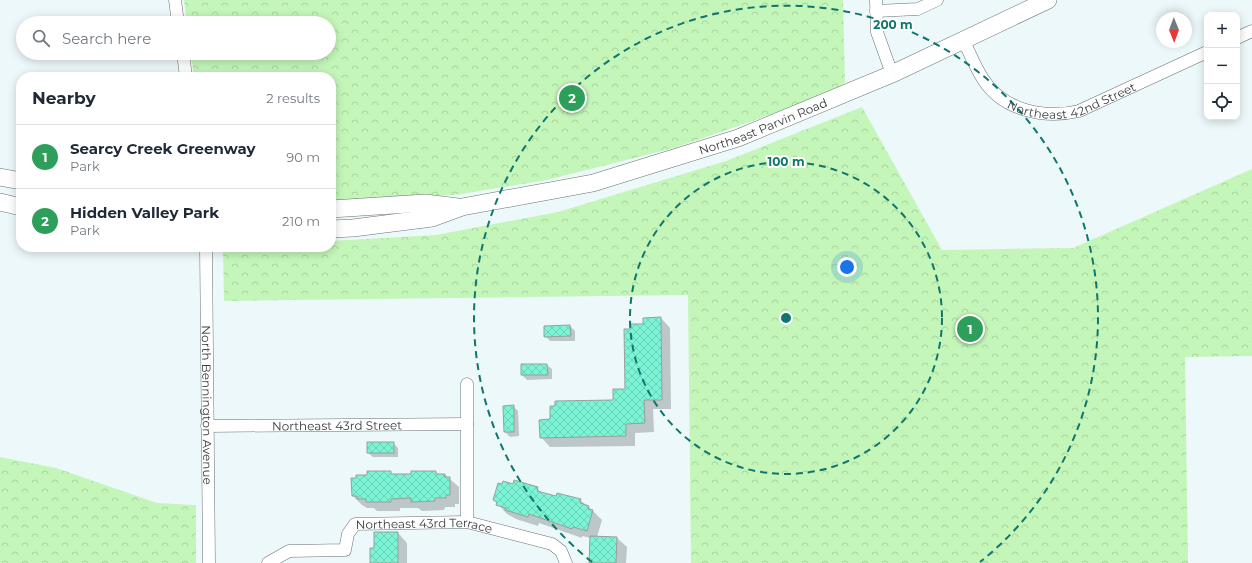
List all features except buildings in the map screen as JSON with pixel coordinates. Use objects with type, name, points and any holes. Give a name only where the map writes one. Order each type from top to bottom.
[{"type":"main road","name":"Northeast Parvin Road","points":[[336,229],[432,218],[462,207],[593,183],[738,138],[892,74],[1048,0]]},
{"type":"main road","points":[[0,177],[16,180]]},
{"type":"main road","points":[[0,202],[16,206]]},
{"type":"main road","name":"Northeast Parvin Road","points":[[336,209],[425,203],[462,207]]},
{"type":"street","points":[[175,0],[177,16]]},
{"type":"street","points":[[892,74],[877,32],[876,6],[918,9],[937,0]]},
{"type":"street","points":[[1240,37],[1252,32]]},
{"type":"street","name":"Northeast 42nd Street","points":[[963,40],[983,79],[994,92],[1015,106],[1046,115],[1080,111],[1204,53]]},
{"type":"street","points":[[184,60],[185,72]]},
{"type":"street","name":"North Bennington Avenue","points":[[206,252],[209,563]]},
{"type":"street","points":[[467,522],[468,384]]},
{"type":"street","name":"Northeast 43rd Street","points":[[207,426],[467,424]]},
{"type":"street","name":"Northeast 43rd Terrace","points":[[268,563],[289,551],[345,550],[348,534],[355,524],[467,522],[552,544],[561,551],[566,563]]},
{"type":"green space","points":[[184,0],[843,0],[845,82],[842,85],[784,110],[674,148],[547,180],[455,195],[336,201],[336,72],[193,72],[192,60],[336,60],[336,16],[186,16]]},
{"type":"green space","points":[[862,107],[942,250],[1073,248],[1252,169],[1252,356],[1185,357],[1188,563],[691,563],[688,295],[224,301],[223,252],[336,252],[336,241],[436,235],[558,212],[726,161]]},
{"type":"green space","points":[[0,457],[56,468],[157,503],[196,505],[196,563],[0,563]]},
{"type":"place","name":"Hidden Valley Park","points":[[572,98]]},
{"type":"place","name":"Searcy Creek Greenway","points":[[970,329]]}]
